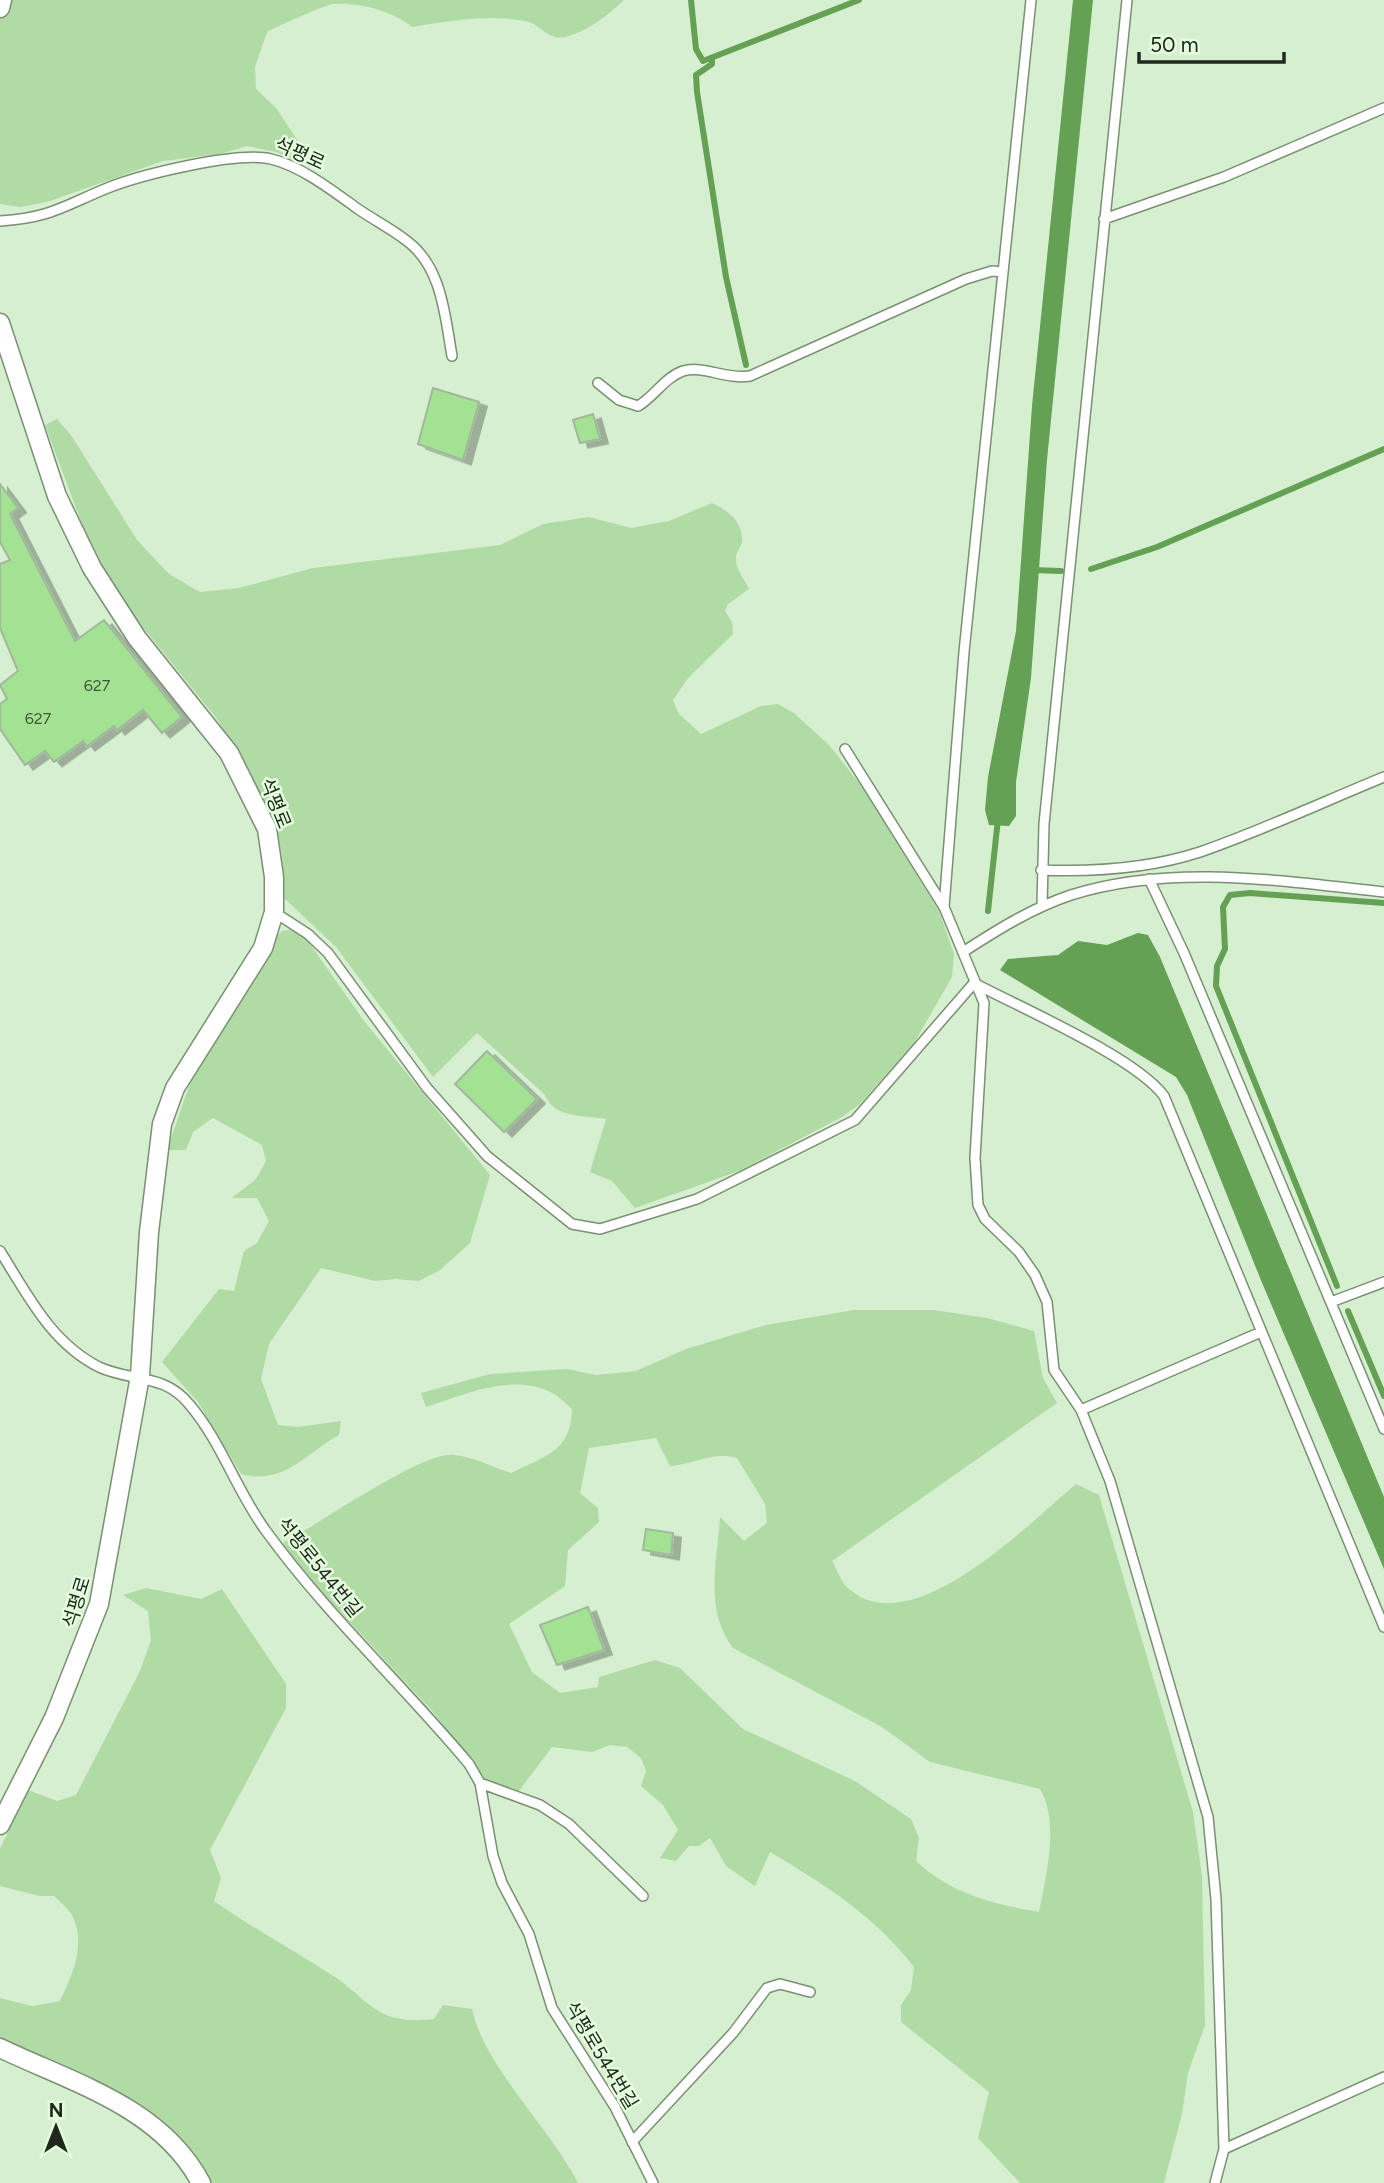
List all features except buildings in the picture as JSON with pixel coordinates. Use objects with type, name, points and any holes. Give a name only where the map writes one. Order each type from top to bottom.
[{"type":"street","points":[[0,8],[2,0]]},
{"type":"street","name":"석평로","points":[[0,323],[57,496],[92,568],[137,638],[229,753],[249,789],[267,829],[274,912],[263,948],[175,1088],[162,1124],[149,1232],[140,1376],[99,1604],[54,1718],[0,1825]]},
{"type":"street","points":[[0,2048],[109,2098],[146,2119],[170,2138],[190,2162],[201,2183]]},
{"type":"lane","points":[[944,908],[964,652],[1031,0]]},
{"type":"lane","points":[[1042,906],[1041,870],[1127,0]]},
{"type":"lane","points":[[1104,219],[1224,177],[1384,108]]},
{"type":"lane","name":"석평로","points":[[0,221],[32,219],[64,210],[106,189],[142,178],[231,158],[272,159],[344,199],[408,242],[424,257],[435,277],[452,356]]},
{"type":"lane","points":[[598,383],[619,400],[638,406],[684,371],[705,371],[725,377],[750,376],[966,279],[992,271],[1003,272]]},
{"type":"lane","points":[[845,749],[944,908],[984,1003],[975,1158],[978,1205],[985,1219],[1019,1252],[1035,1275],[1047,1302],[1054,1370],[1081,1410],[1110,1481],[1208,1817],[1216,1899],[1224,2149],[1215,2183]]},
{"type":"lane","points":[[1041,870],[1073,872],[1132,865],[1199,852],[1384,777]]},
{"type":"lane","points":[[963,952],[1003,926],[1042,906],[1084,892],[1149,880],[1197,876],[1278,880],[1384,892]]},
{"type":"lane","points":[[1149,880],[1185,953],[1384,1429]]},
{"type":"lane","points":[[274,912],[308,934],[328,953],[427,1088],[487,1156],[572,1224],[600,1229],[696,1199],[855,1120],[974,983]]},
{"type":"lane","points":[[974,983],[1080,1038],[1153,1082],[1172,1114],[1384,1627]]},
{"type":"lane","points":[[0,1251],[58,1338],[99,1367],[117,1374],[140,1376]]},
{"type":"lane","points":[[1331,1302],[1384,1282]]},
{"type":"lane","points":[[1081,1410],[1261,1332]]},
{"type":"lane","name":"석평로544번길","points":[[140,1376],[169,1384],[190,1404],[266,1530],[360,1643],[449,1740],[480,1783],[493,1856],[502,1883],[528,1934],[552,2008],[597,2076],[653,2183]]},
{"type":"lane","points":[[480,1783],[540,1805],[569,1824],[643,1896]]},
{"type":"lane","points":[[632,2142],[733,2033],[767,1988],[780,1984],[810,1992]]},
{"type":"lane","points":[[1224,2149],[1384,2077]]},
{"type":"shaded area","points":[[0,0],[624,0],[589,27],[559,38],[526,21],[483,18],[412,27],[395,16],[375,9],[354,4],[329,5],[267,32],[255,67],[256,89],[276,108],[306,153],[300,162],[276,152],[247,146],[220,154],[163,161],[50,201],[21,207],[0,204]]},
{"type":"shaded area","points":[[1073,0],[1093,0],[1047,460],[1031,678],[1016,782],[1016,816],[1009,826],[989,825],[985,810],[988,777],[1016,631],[1032,406]]},
{"type":"shaded area","points":[[57,419],[71,435],[137,540],[169,574],[200,592],[239,588],[313,568],[500,545],[543,524],[589,517],[631,528],[669,521],[712,503],[724,509],[740,528],[742,542],[736,562],[749,589],[728,604],[725,611],[732,622],[733,634],[689,677],[673,700],[679,714],[701,734],[761,706],[778,704],[794,713],[829,745],[862,787],[939,911],[954,954],[952,977],[914,1043],[860,1104],[842,1117],[739,1171],[635,1208],[612,1181],[590,1172],[606,1119],[570,1114],[555,1108],[545,1095],[477,1033],[433,1077],[336,947],[284,898],[282,855],[274,819],[217,719],[132,614],[92,551],[45,425]]},
{"type":"shaded area","points":[[299,928],[364,1021],[490,1175],[470,1243],[440,1270],[419,1281],[375,1281],[321,1268],[269,1344],[261,1379],[278,1425],[298,1427],[341,1421],[339,1435],[282,1472],[256,1476],[241,1474],[198,1402],[162,1362],[219,1289],[234,1291],[244,1251],[257,1243],[269,1221],[257,1198],[232,1198],[256,1179],[266,1161],[262,1145],[213,1118],[193,1132],[186,1150],[167,1150],[194,1072],[269,943],[282,931]]},
{"type":"shaded area","points":[[1138,933],[1148,935],[1160,957],[1384,1497],[1384,1569],[1260,1278],[1187,1095],[1176,1077],[1000,970],[1008,959],[1058,955],[1078,941],[1107,945]]},
{"type":"shaded area","points":[[854,1310],[934,1310],[987,1318],[1034,1331],[1043,1378],[1057,1403],[832,1561],[845,1585],[871,1601],[901,1602],[933,1592],[966,1574],[999,1550],[1076,1484],[1099,1495],[1193,1812],[1202,1876],[1205,2025],[1188,2073],[1182,2114],[1164,2183],[1020,2183],[978,2138],[989,2092],[901,2022],[901,2005],[911,1990],[914,1967],[866,1917],[810,1876],[770,1852],[755,1886],[726,1866],[710,1838],[699,1846],[689,1846],[676,1861],[660,1858],[678,1830],[663,1805],[641,1786],[646,1771],[641,1758],[627,1747],[610,1745],[592,1752],[552,1747],[519,1791],[484,1779],[434,1713],[293,1561],[283,1543],[395,1476],[439,1457],[461,1456],[511,1473],[554,1451],[567,1435],[570,1423],[572,1409],[556,1395],[535,1387],[504,1385],[471,1392],[426,1407],[421,1393],[490,1374],[567,1369],[596,1375],[636,1371],[686,1349],[766,1325]],"holes":[[[656,1438],[670,1466],[720,1456],[737,1458],[765,1504],[767,1523],[744,1541],[720,1517],[715,1602],[718,1618],[733,1648],[882,1727],[930,1762],[1040,1789],[1049,1817],[1050,1849],[1039,1912],[973,1896],[929,1872],[916,1861],[919,1838],[911,1819],[855,1781],[743,1729],[680,1668],[655,1660],[599,1677],[598,1687],[560,1693],[532,1672],[509,1624],[565,1586],[568,1550],[599,1522],[598,1508],[580,1493],[589,1448]]]},
{"type":"shaded area","points":[[146,1588],[201,1599],[222,1589],[286,1684],[286,1708],[210,1850],[221,1878],[214,1901],[338,1979],[373,2008],[386,2015],[428,2020],[434,2019],[443,2005],[472,2009],[479,2031],[503,2075],[566,2162],[578,2183],[210,2183],[194,2155],[173,2131],[148,2111],[90,2078],[0,2038],[0,1998],[32,2006],[60,2001],[73,1971],[78,1939],[73,1917],[54,1896],[39,1896],[0,1886],[0,1849],[28,1790],[57,1801],[76,1795],[140,1671],[151,1640],[148,1611],[123,1595]]},
{"type":"waterway","points":[[691,0],[696,49],[703,61],[859,0]]},
{"type":"waterway","points":[[712,58],[712,64],[696,75],[697,92],[726,277],[746,365]]},
{"type":"waterway","points":[[1091,569],[1157,547],[1384,449]]},
{"type":"waterway","points":[[1032,570],[1061,571]]},
{"type":"waterway","points":[[988,911],[998,819]]},
{"type":"waterway","points":[[1337,1286],[1216,986],[1217,966],[1225,949],[1223,907],[1230,895],[1250,893],[1384,903]]},
{"type":"waterway","points":[[1348,1311],[1384,1396]]}]
